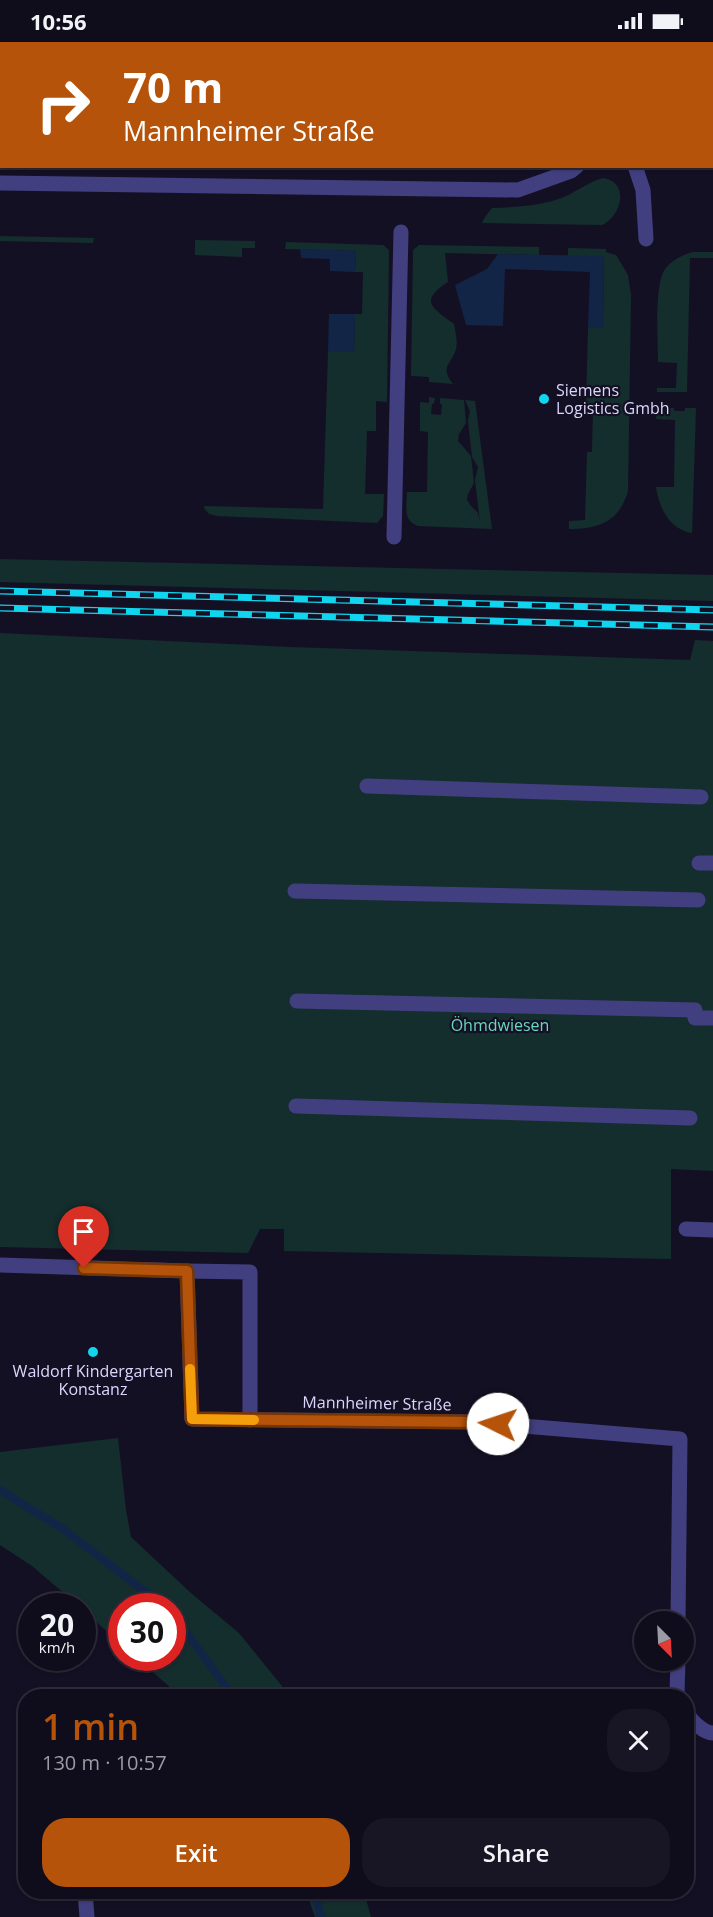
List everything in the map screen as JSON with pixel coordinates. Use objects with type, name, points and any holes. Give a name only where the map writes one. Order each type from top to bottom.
[{"type":"street","points":[[0,183],[518,190],[575,168]]},
{"type":"street","points":[[636,168],[644,190],[646,239]]},
{"type":"street","points":[[394,537],[401,232]]},
{"type":"street","points":[[367,786],[701,796]]},
{"type":"street","points":[[295,891],[698,900]]},
{"type":"street","points":[[297,1001],[695,1014],[713,1018]]},
{"type":"street","points":[[296,1106],[690,1118]]},
{"type":"street","points":[[686,1229],[713,1230]]},
{"type":"street","points":[[0,1265],[250,1272],[250,1420]]},
{"type":"street","name":"Mannheimer Straße","points":[[187,1271],[192,1419],[476,1422],[680,1439],[678,1611]]},
{"type":"street","points":[[677,1689],[678,1671]]},
{"type":"street","points":[[694,1721],[708,1733],[713,1733]]},
{"type":"street","points":[[86,1899],[87,1917]]},
{"type":"green space","points":[[603,178],[612,181],[617,186],[620,200],[609,221],[602,225],[482,223],[492,208],[529,206],[555,200]]},
{"type":"green space","points":[[0,236],[94,238],[93,243],[0,241]]},
{"type":"green space","points":[[195,240],[255,241],[255,248],[242,248],[242,257],[195,255]]},
{"type":"green space","points":[[286,242],[383,245],[389,250],[387,402],[376,401],[376,431],[367,431],[365,494],[384,494],[383,516],[377,523],[217,516],[209,514],[204,508],[204,506],[323,509],[328,352],[354,352],[355,314],[362,314],[363,272],[355,272],[356,251],[285,249]]},
{"type":"green space","points":[[419,245],[539,247],[539,255],[445,253],[448,282],[433,294],[431,299],[434,308],[454,324],[457,346],[447,369],[453,384],[429,382],[429,377],[411,376],[413,250]]},
{"type":"green space","points":[[568,248],[606,249],[606,252],[616,255],[628,275],[631,295],[628,491],[624,502],[613,517],[598,525],[580,529],[569,529],[569,521],[585,520],[587,452],[592,452],[593,407],[586,406],[588,328],[603,327],[604,257],[568,256]]},
{"type":"green space","points":[[693,252],[713,252],[713,258],[690,258],[687,392],[657,392],[657,388],[676,388],[677,363],[658,362],[659,287],[665,269],[681,256]]},
{"type":"green space","points":[[429,397],[435,398],[431,414],[441,415],[440,398],[464,400],[466,423],[459,434],[458,441],[471,456],[474,483],[467,500],[478,513],[480,522],[475,480],[478,467],[472,457],[468,421],[470,411],[465,400],[475,401],[492,529],[418,526],[407,516],[407,492],[427,492],[428,432],[420,431],[420,402],[429,403]]},
{"type":"green space","points":[[657,408],[674,408],[674,411],[685,411],[685,408],[696,408],[692,533],[672,523],[663,510],[658,495],[656,487],[674,487],[675,420],[656,419]]},
{"type":"green space","points":[[0,559],[713,575],[713,601],[0,582]]},
{"type":"green space","name":"Öhmdwiesen","points":[[0,633],[290,647],[690,660],[695,640],[713,641],[713,1171],[671,1169],[671,1259],[284,1251],[284,1229],[260,1229],[248,1253],[0,1247]]},
{"type":"green space","points":[[118,1438],[131,1537],[192,1594],[239,1633],[284,1689],[172,1689],[152,1671],[186,1671],[186,1593],[108,1593],[108,1632],[96,1622],[96,1593],[64,1593],[32,1566],[0,1545],[0,1452]]},
{"type":"green space","points":[[309,1899],[366,1899],[371,1917],[315,1917]]},
{"type":"water","points":[[300,249],[356,251],[355,272],[330,271],[330,259],[301,258]]},
{"type":"water","points":[[498,254],[604,256],[603,328],[588,328],[590,272],[505,269],[503,326],[466,325],[455,285],[487,269]]},
{"type":"water","points":[[329,314],[355,314],[354,352],[328,352]]},
{"type":"waterway","points":[[0,1490],[63,1529],[147,1593]]},
{"type":"waterway","points":[[186,1632],[228,1689]]},
{"type":"waterway","points":[[317,1899],[321,1917]]},
{"type":"railway","points":[[0,591],[713,610]]},
{"type":"railway","points":[[0,608],[713,627]]},
{"type":"slow traffic","points":[[190,1369],[192,1419],[254,1420]]},
{"type":"place","name":"Siemens Logistics Gmbh","points":[[544,399]]},
{"type":"place","name":"Waldorf Kindergarten Konstanz","points":[[93,1352]]},
{"type":"route","points":[[84,1268],[187,1271],[192,1419],[498,1424]]}]
